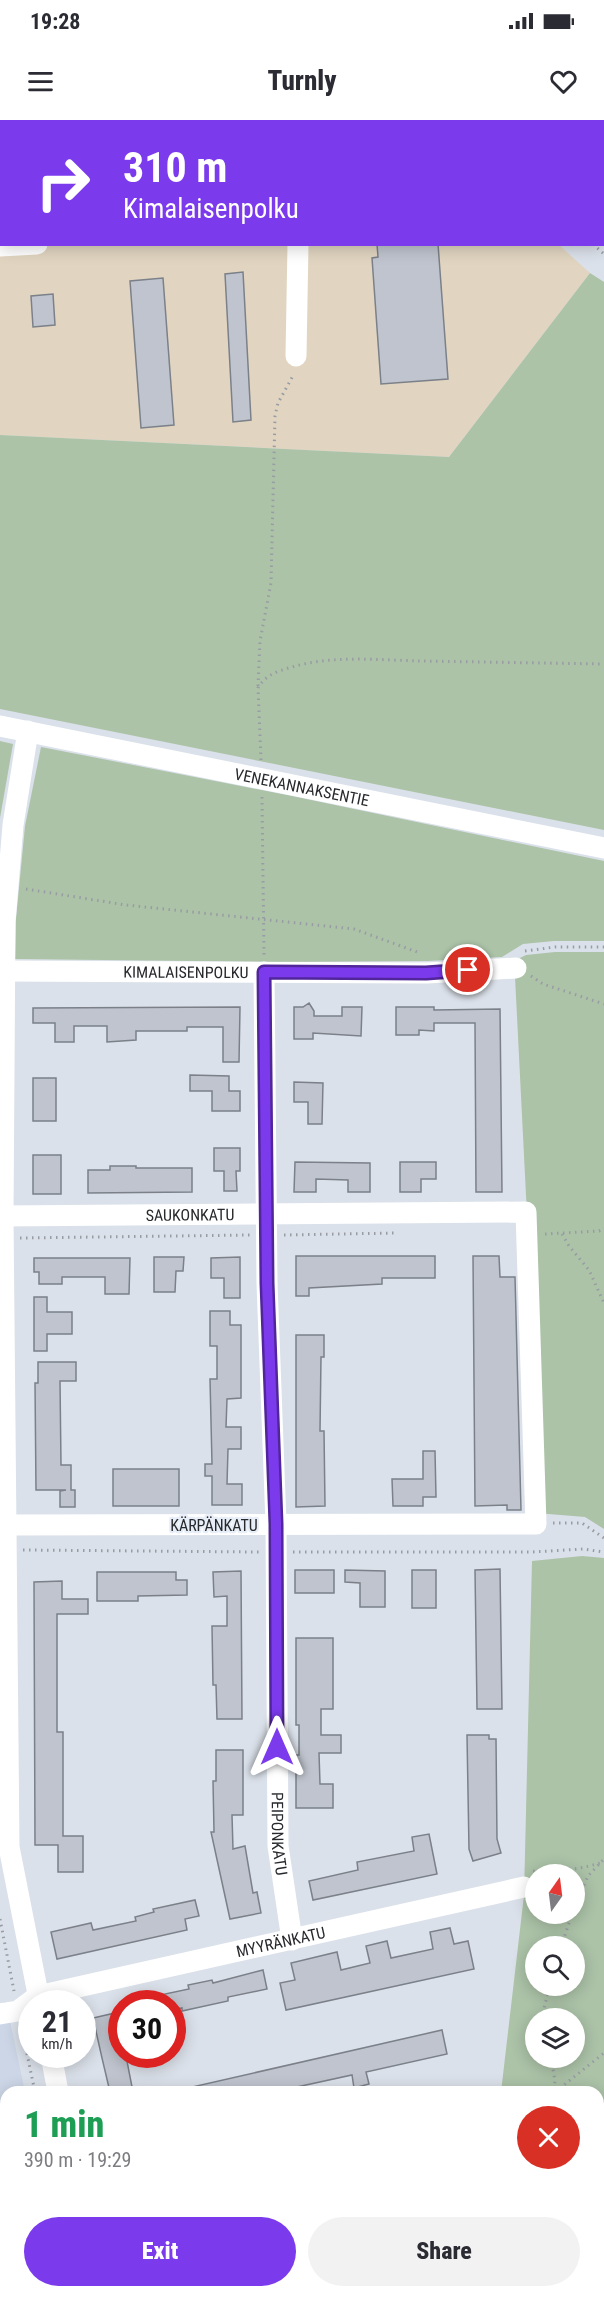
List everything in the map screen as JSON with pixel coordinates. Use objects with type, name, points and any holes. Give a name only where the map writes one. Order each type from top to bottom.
[{"type":"street","points":[[296,356],[298,246]]},
{"type":"street","name":"VENEKANNAKSENTIE","points":[[0,726],[604,848]]},
{"type":"street","points":[[28,731],[13,825],[3,970],[4,1847],[37,1990]]},
{"type":"street","name":"KIMALAISENPOLKU","points":[[3,970],[426,973],[516,968]]},
{"type":"street","name":"PEIPONKATU","points":[[264,972],[267,1283],[276,1524],[278,1846],[292,1940]]},
{"type":"street","name":"SAUKONKATU","points":[[2,1216],[526,1212],[536,1524]]},
{"type":"street","name":"KÄRPÄNKATU","points":[[3,1525],[536,1524]]},
{"type":"street","name":"MYYRÄNKATU","points":[[81,1990],[292,1940],[525,1879]]},
{"type":"street","name":"MYYRÄNKATU","points":[[0,2014],[18,2011]]},
{"type":"street","points":[[53,2068],[57,2086]]},
{"type":"path","points":[[264,972],[262,780],[258,688],[260,641],[271,583],[275,416],[278,404],[294,374],[296,356]]},
{"type":"path","points":[[258,688],[262,681],[272,674],[293,666],[328,661],[604,664]]},
{"type":"path","points":[[8,886],[126,905],[354,929],[427,955]]},
{"type":"path","points":[[604,947],[555,947],[523,951],[513,957],[516,968],[543,984],[604,1004]]},
{"type":"path","points":[[538,1233],[562,1234],[604,1229]]},
{"type":"path","points":[[562,1234],[589,1270],[604,1303]]},
{"type":"path","points":[[536,1524],[582,1523],[600,1533],[604,1538]]},
{"type":"path","points":[[600,1533],[604,1528]]},
{"type":"path","points":[[532,1552],[583,1549],[604,1552]]},
{"type":"path","points":[[585,1882],[604,1859]]},
{"type":"path","points":[[585,1868],[600,1863]]},
{"type":"path","points":[[0,1960],[8,1961]]},
{"type":"path","points":[[562,2086],[604,2053]]},
{"type":"path","points":[[553,2068],[555,2086]]},
{"type":"shaded area","points":[[0,246],[560,246],[590,273],[449,457],[0,435]]},
{"type":"shaded area","points":[[6,2002],[18,2068],[20,2068],[24,2086],[0,2086],[0,2004]]},
{"type":"green space","points":[[590,273],[604,282],[604,830],[0,709],[0,435],[449,457]]},
{"type":"green space","points":[[0,741],[13,744],[0,818]]},
{"type":"green space","points":[[41,747],[604,861],[604,941],[554,941],[523,944],[502,957],[428,961],[15,959],[16,919],[25,826]]},
{"type":"green space","points":[[555,952],[604,952],[604,1529],[585,1517],[536,1513],[528,1235],[515,977],[518,959],[526,955]]},
{"type":"green space","points":[[582,1556],[604,1558],[604,2086],[502,2086],[524,1895],[532,1561]]},
{"type":"building","points":[[377,246],[438,246],[448,379],[381,384],[372,258],[378,257]]},
{"type":"building","points":[[243,272],[251,420],[233,422],[225,274]]},
{"type":"building","points":[[163,278],[174,425],[141,428],[130,281]]},
{"type":"building","points":[[53,294],[55,325],[33,327],[31,296]]},
{"type":"building","points":[[309,1003],[314,1016],[342,1016],[342,1007],[362,1007],[361,1036],[313,1033],[313,1039],[294,1039],[294,1007],[303,1007]]},
{"type":"building","points":[[240,1007],[239,1062],[223,1062],[223,1027],[187,1027],[187,1031],[136,1031],[136,1040],[107,1042],[107,1026],[74,1026],[74,1042],[55,1042],[55,1023],[33,1023],[33,1008]]},
{"type":"building","points":[[396,1007],[434,1007],[434,1010],[500,1009],[502,1192],[476,1192],[475,1023],[434,1023],[434,1031],[419,1030],[419,1035],[396,1035]]},
{"type":"building","points":[[190,1075],[229,1076],[229,1091],[240,1091],[240,1111],[212,1111],[212,1091],[190,1091]]},
{"type":"building","points":[[33,1078],[56,1078],[56,1121],[33,1121]]},
{"type":"building","points":[[294,1082],[323,1083],[322,1124],[308,1124],[308,1102],[294,1102]]},
{"type":"building","points":[[214,1148],[240,1148],[240,1171],[236,1171],[237,1191],[224,1191],[224,1171],[214,1171]]},
{"type":"building","points":[[33,1155],[61,1155],[61,1194],[33,1194]]},
{"type":"building","points":[[295,1162],[370,1163],[370,1192],[348,1192],[348,1180],[316,1179],[316,1192],[294,1192]]},
{"type":"building","points":[[400,1162],[436,1162],[436,1179],[421,1179],[421,1192],[400,1192]]},
{"type":"building","points":[[110,1166],[192,1168],[192,1192],[88,1193],[88,1170],[110,1170]]},
{"type":"building","points":[[296,1256],[435,1256],[435,1278],[382,1278],[382,1284],[309,1288],[309,1296],[296,1296]]},
{"type":"building","points":[[473,1256],[499,1256],[500,1277],[515,1277],[521,1510],[507,1510],[507,1505],[475,1506]]},
{"type":"building","points":[[154,1257],[184,1257],[183,1271],[176,1271],[175,1292],[154,1292]]},
{"type":"building","points":[[240,1257],[240,1298],[224,1298],[224,1278],[211,1278],[211,1258]]},
{"type":"building","points":[[34,1258],[130,1258],[129,1294],[105,1294],[105,1277],[62,1277],[62,1284],[39,1284],[39,1272],[34,1272]]},
{"type":"building","points":[[34,1297],[47,1297],[47,1312],[72,1312],[72,1334],[47,1334],[47,1351],[34,1351]]},
{"type":"building","points":[[210,1311],[230,1311],[230,1325],[241,1325],[241,1398],[227,1399],[226,1427],[241,1427],[241,1449],[228,1449],[227,1484],[242,1484],[242,1505],[212,1505],[212,1476],[205,1476],[205,1464],[212,1464],[210,1379],[217,1379],[217,1346],[210,1346]]},
{"type":"building","points":[[296,1335],[324,1335],[324,1357],[321,1357],[320,1431],[324,1431],[325,1506],[296,1507]]},
{"type":"building","points":[[38,1362],[76,1362],[76,1381],[60,1381],[61,1465],[71,1465],[71,1490],[75,1490],[75,1507],[60,1507],[60,1491],[66,1490],[36,1490],[35,1383],[38,1383]]},
{"type":"building","points":[[423,1451],[435,1451],[436,1497],[423,1497],[423,1506],[393,1506],[392,1479],[423,1479]]},
{"type":"building","points":[[113,1469],[179,1469],[179,1506],[113,1506]]},
{"type":"building","points":[[500,1569],[502,1709],[477,1709],[475,1570]]},
{"type":"building","points":[[295,1570],[334,1570],[334,1593],[295,1593]]},
{"type":"building","points":[[345,1570],[385,1571],[385,1607],[360,1607],[360,1583],[345,1582]]},
{"type":"building","points":[[412,1570],[436,1570],[436,1608],[412,1608]]},
{"type":"building","points":[[241,1571],[242,1719],[217,1719],[216,1685],[213,1685],[212,1626],[227,1626],[227,1596],[214,1597],[213,1572]]},
{"type":"building","points":[[97,1572],[176,1572],[176,1580],[187,1580],[187,1595],[138,1596],[138,1601],[97,1601]]},
{"type":"building","points":[[62,1581],[62,1599],[88,1599],[88,1614],[57,1614],[57,1732],[63,1732],[63,1836],[83,1836],[83,1872],[58,1872],[58,1845],[35,1845],[34,1582]]},
{"type":"building","points":[[296,1638],[333,1638],[333,1709],[321,1709],[321,1735],[341,1735],[341,1753],[319,1753],[320,1784],[333,1784],[333,1808],[296,1808],[296,1755],[299,1755],[299,1725],[296,1725]]},
{"type":"building","points":[[467,1735],[489,1735],[489,1739],[496,1739],[497,1839],[501,1853],[473,1861],[469,1849]]},
{"type":"building","points":[[216,1750],[243,1750],[243,1815],[232,1815],[233,1849],[245,1846],[253,1893],[257,1892],[261,1913],[230,1919],[211,1832],[214,1832],[213,1781],[216,1781]]},
{"type":"building","points":[[429,1834],[437,1874],[313,1900],[309,1881],[358,1870],[357,1862],[414,1851],[412,1837]]},
{"type":"building","points":[[195,1900],[199,1916],[185,1919],[187,1930],[57,1959],[51,1932],[91,1923],[93,1930],[136,1921],[135,1917],[154,1912],[153,1909]]},
{"type":"building","points":[[450,1928],[454,1944],[468,1941],[474,1969],[286,2010],[280,1983],[295,1980],[291,1963],[337,1952],[341,1970],[370,1963],[366,1946],[387,1941],[391,1958],[433,1949],[430,1932]]},
{"type":"building","points":[[263,1970],[267,1989],[228,1997],[228,2001],[186,2010],[184,1990],[189,1989],[188,1985],[212,1980],[213,1983]]},
{"type":"building","points":[[108,2015],[108,2068],[128,2068],[132,2086],[109,2086],[96,2031],[96,2017]]},
{"type":"building","points":[[442,2030],[447,2054],[366,2072],[369,2084],[362,2086],[354,2086],[352,2075],[302,2086],[196,2086]]},
{"type":"route","points":[[277,1747],[276,1524],[267,1283],[264,972],[426,973],[468,970]]}]
